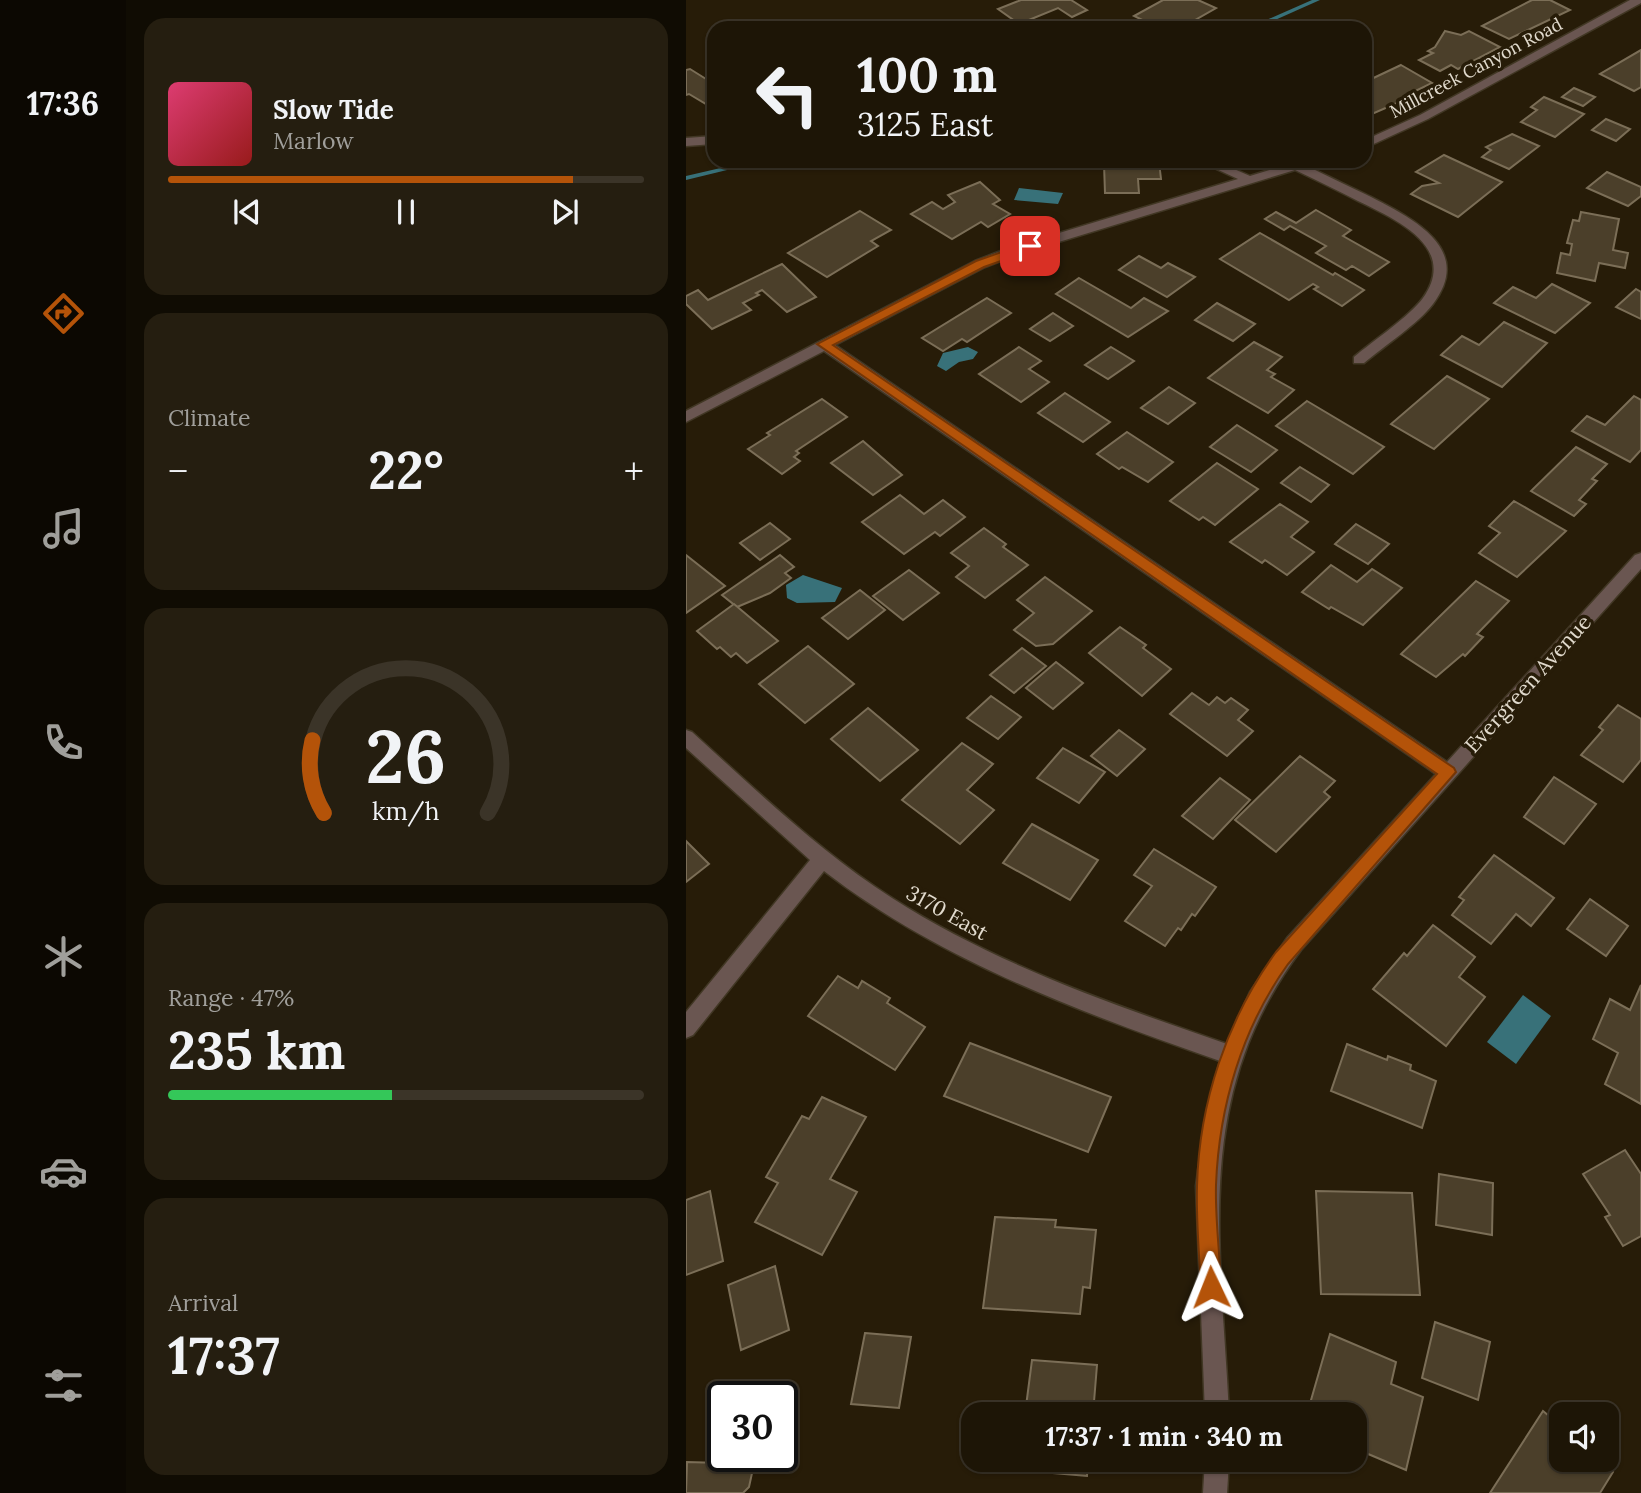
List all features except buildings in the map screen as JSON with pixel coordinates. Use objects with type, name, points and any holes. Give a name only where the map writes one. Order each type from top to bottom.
[{"type":"street","name":"Millcreek Canyon Road","points":[[1372,141],[1424,117],[1639,0]]},
{"type":"street","points":[[686,142],[707,140]]},
{"type":"street","points":[[1225,168],[1248,180]]},
{"type":"street","points":[[686,417],[980,264],[1011,252],[1290,168]]},
{"type":"street","points":[[1301,168],[1394,213],[1420,230],[1438,254],[1442,270],[1435,293],[1427,303],[1359,360]]},
{"type":"street","points":[[823,344],[1448,772]]},
{"type":"street","name":"Evergreen Avenue","points":[[1216,1402],[1206,1186],[1214,1118],[1230,1055],[1256,999],[1282,958],[1641,559]]},
{"type":"street","name":"3170 East","points":[[686,737],[786,830],[822,859],[916,923],[995,965],[1068,998],[1230,1055]]},
{"type":"street","points":[[686,1028],[822,859]]},
{"type":"street","points":[[1215,1493],[1216,1472]]},
{"type":"water","points":[[1019,188],[1063,193],[1058,204],[1014,200]]},
{"type":"water","points":[[968,347],[978,352],[973,359],[959,362],[946,371],[937,366],[943,353]]},
{"type":"water","points":[[803,575],[842,588],[835,602],[797,603],[787,598],[786,585]]},
{"type":"water","points":[[1523,995],[1551,1016],[1516,1064],[1487,1042]]},
{"type":"waterway","points":[[1268,21],[1317,0]]},
{"type":"waterway","points":[[686,178],[730,168]]},
{"type":"route","points":[[1030,246],[980,264],[823,344],[1448,772],[1282,958],[1268,977],[1243,1025],[1230,1055],[1214,1118],[1206,1186],[1211,1287]]}]
